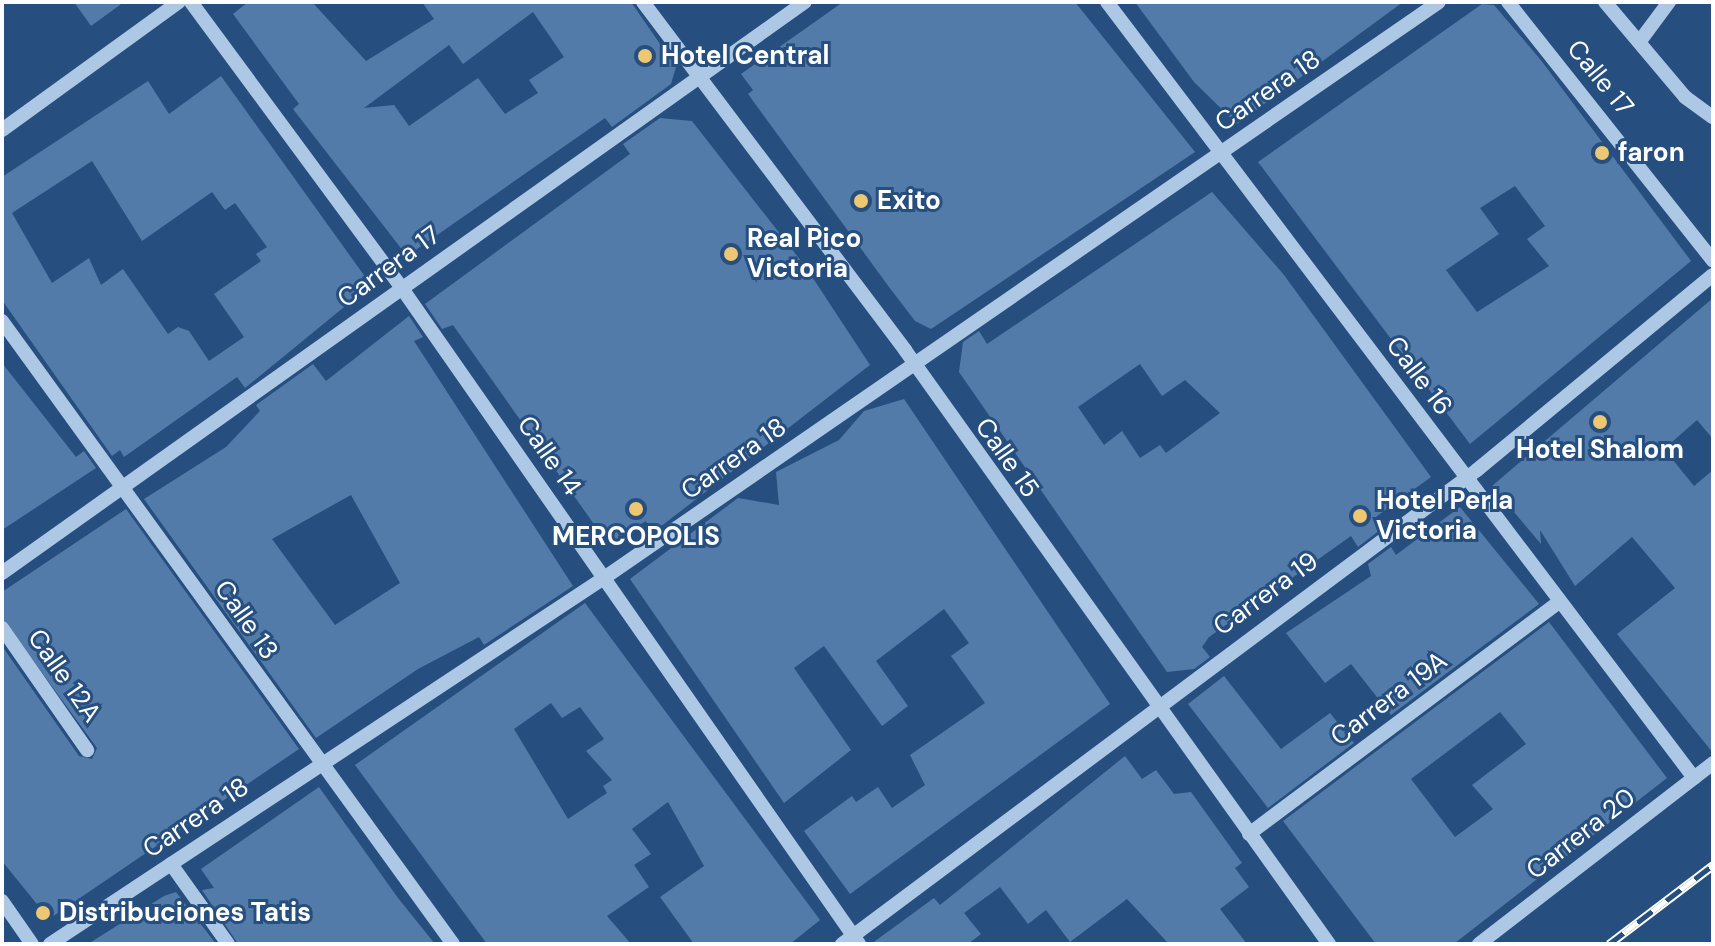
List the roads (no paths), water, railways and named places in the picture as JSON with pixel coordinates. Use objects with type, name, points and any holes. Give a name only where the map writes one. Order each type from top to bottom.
[{"type":"street","points":[[2,130],[179,2]]},
{"type":"street","name":"Calle 14","points":[[191,2],[401,287],[851,941]]},
{"type":"street","name":"Calle 15","points":[[643,2],[913,363],[1329,944]]},
{"type":"street","name":"Carrera 17","points":[[2,573],[805,2]]},
{"type":"street","name":"Calle 16","points":[[1107,2],[1694,778]]},
{"type":"street","name":"Carrera 18","points":[[50,944],[604,578],[1439,2]]},
{"type":"street","name":"Calle 17","points":[[1508,2],[1713,261]]},
{"type":"street","points":[[1605,2],[1685,97],[1713,117]]},
{"type":"street","points":[[1640,41],[1669,2]]},
{"type":"street","name":"Carrera 19","points":[[851,941],[1155,705],[1465,478],[1713,275]]},
{"type":"street","name":"Calle 13","points":[[2,321],[320,765],[453,944]]},
{"type":"street","name":"Carrera 19A","points":[[1249,834],[1559,602]]},
{"type":"street","name":"Calle 12A","points":[[2,628],[87,750]]},
{"type":"street","name":"Carrera 20","points":[[1479,944],[1713,763]]},
{"type":"street","points":[[171,864],[228,944]]},
{"type":"street","points":[[2,901],[32,944]]},
{"type":"railway","points":[[1609,944],[1713,865]]},
{"type":"place","name":"Hotel Central","points":[[645,56]]},
{"type":"place","name":"faron","points":[[1602,153]]},
{"type":"place","name":"Exito","points":[[861,201]]},
{"type":"place","name":"Real Pico Victoria","points":[[731,254]]},
{"type":"place","name":"Hotel Shalom","points":[[1600,422]]},
{"type":"place","name":"MERCOPOLIS","points":[[636,509]]},
{"type":"place","name":"Hotel Perla Victoria","points":[[1360,516]]},
{"type":"place","name":"Distribuciones Tatis","points":[[43,913]]}]
